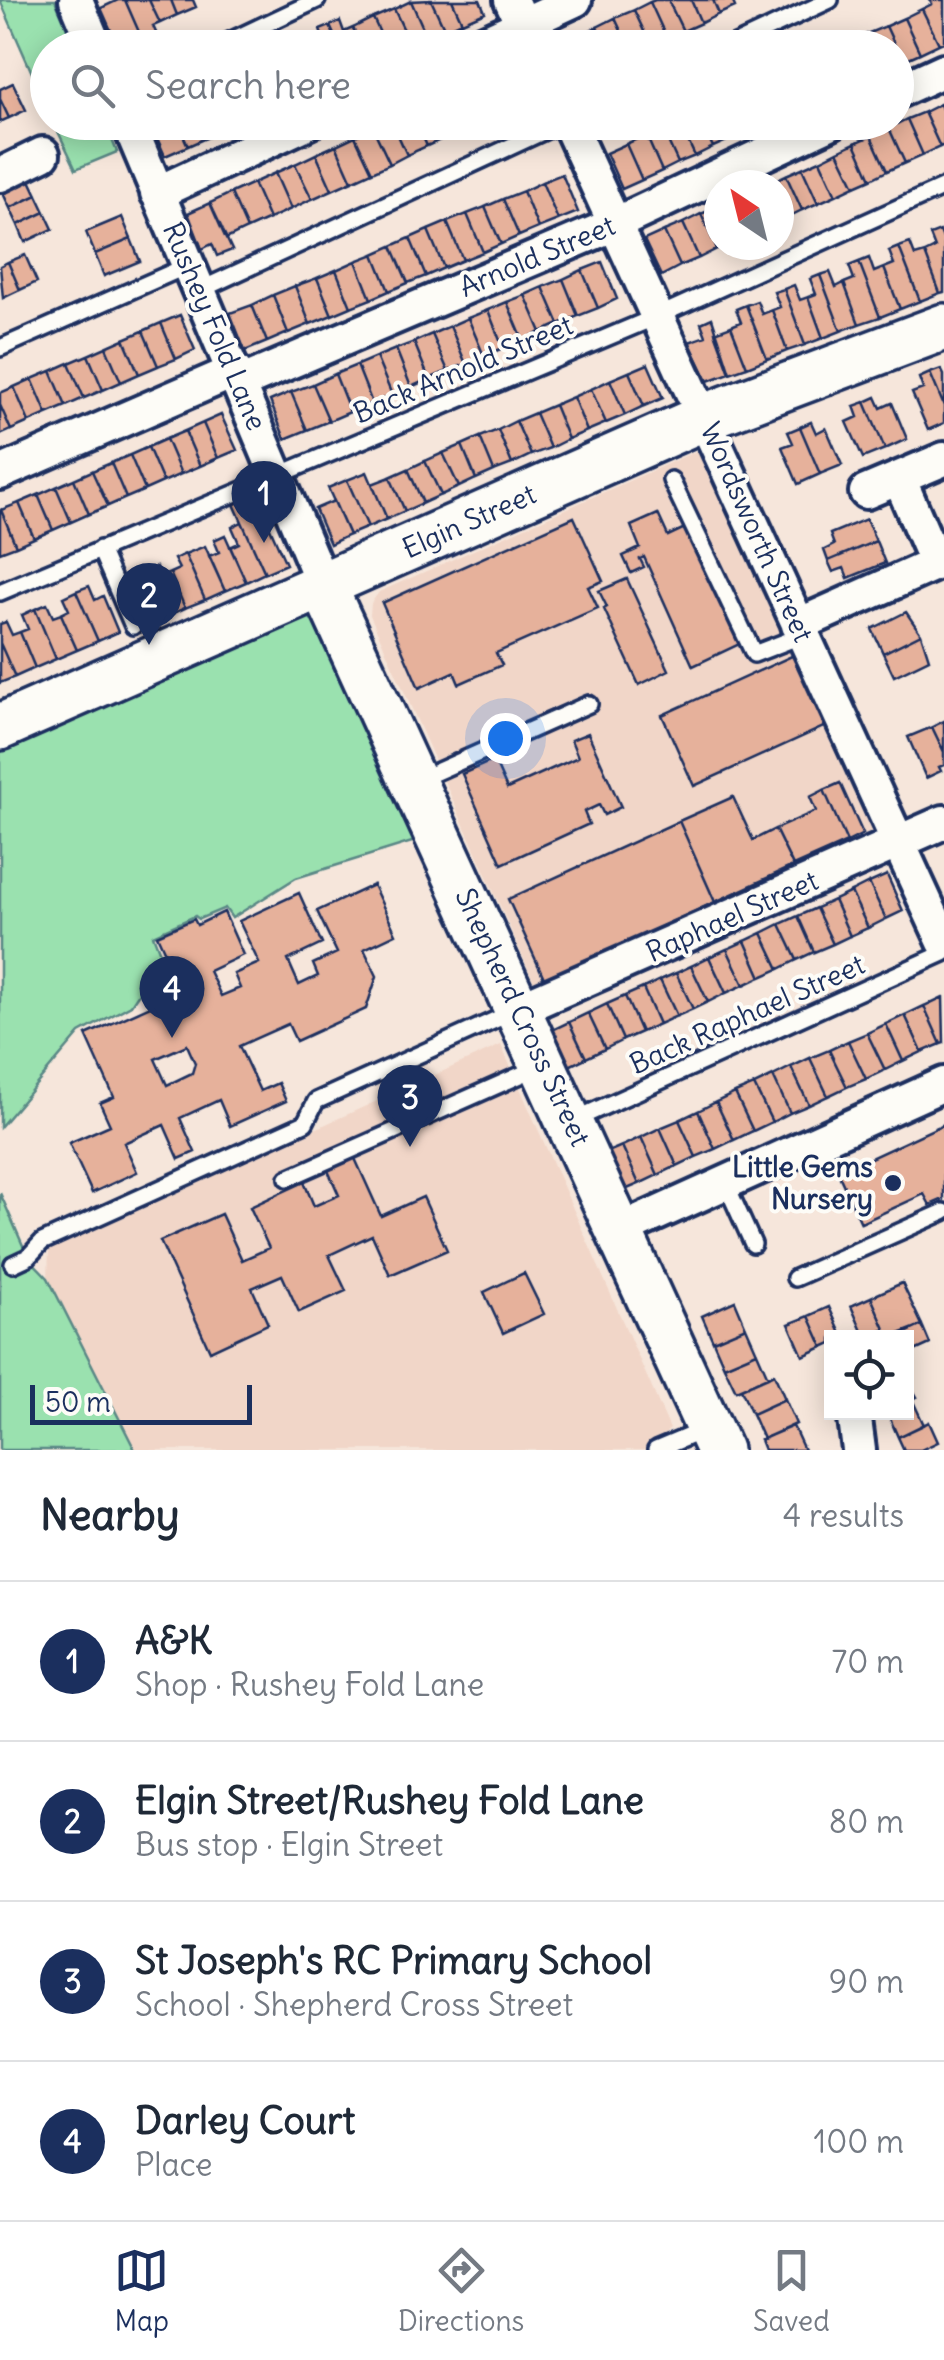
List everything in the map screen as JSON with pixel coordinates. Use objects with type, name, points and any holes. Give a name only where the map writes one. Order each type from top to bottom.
[{"type":"street","points":[[76,0],[88,30]]},
{"type":"street","points":[[522,24],[575,0]]},
{"type":"street","points":[[914,84],[944,70]]},
{"type":"street","name":"Rushey Fold Lane","points":[[135,140],[323,585]]},
{"type":"street","points":[[157,192],[271,140]]},
{"type":"street","name":"Wordsworth Street","points":[[574,140],[944,942]]},
{"type":"street","name":"Arnold Street","points":[[0,472],[614,224],[794,140]]},
{"type":"street","points":[[0,175],[43,154]]},
{"type":"street","name":"Elgin Street","points":[[0,727],[705,417],[944,327]]},
{"type":"street","points":[[866,492],[944,458]]},
{"type":"street","points":[[801,630],[940,562],[899,478]]},
{"type":"street","name":"Shepherd Cross Street","points":[[323,585],[714,1439]]},
{"type":"street","name":"Raphael Street","points":[[519,1010],[944,822]]},
{"type":"street","points":[[621,1230],[944,1084]]},
{"type":"street","points":[[855,1420],[859,1450]]},
{"type":"lane","points":[[253,30],[316,0]]},
{"type":"lane","points":[[766,30],[830,0]]},
{"type":"lane","points":[[0,348],[195,277],[523,140]]},
{"type":"lane","name":"Back Arnold Street","points":[[0,592],[658,316],[944,188]]},
{"type":"lane","points":[[671,480],[754,654],[801,630]]},
{"type":"lane","points":[[100,549],[133,626]]},
{"type":"lane","points":[[414,782],[589,704]]},
{"type":"lane","name":"Back Raphael Street","points":[[571,1122],[944,952]]},
{"type":"lane","points":[[13,1264],[42,1242],[305,1123],[316,1100],[519,1010]]},
{"type":"lane","points":[[288,1178],[544,1064]]},
{"type":"lane","points":[[725,1182],[753,1244]]},
{"type":"lane","points":[[795,1278],[944,1212]]},
{"type":"lane","points":[[656,1450],[714,1439]]},
{"type":"shaded area","points":[[703,448],[875,830],[535,984],[370,615],[371,603],[379,592]]},
{"type":"shaded area","points":[[501,1045],[670,1429],[648,1450],[135,1450],[48,1278],[49,1249]]},
{"type":"green space","points":[[0,0],[55,0],[68,30],[30,30],[30,68]]},
{"type":"green space","points":[[62,140],[112,140],[117,152],[76,169]]},
{"type":"green space","points":[[323,585],[438,834],[296,878],[232,918],[225,908],[199,919],[195,916],[153,935],[162,958],[131,1005],[80,1033],[0,1127],[0,737]]},
{"type":"green space","points":[[0,1193],[28,1257],[48,1278],[135,1450],[0,1450]]},
{"type":"building","points":[[125,0],[138,30],[111,30],[101,8]]},
{"type":"building","points":[[125,0],[149,0],[160,23],[153,26],[155,30],[138,30]]},
{"type":"building","points":[[149,0],[171,0],[177,15],[160,23]]},
{"type":"building","points":[[171,0],[193,0],[196,7],[177,15]]},
{"type":"building","points":[[431,0],[445,30],[424,30],[411,1]]},
{"type":"building","points":[[431,0],[452,0],[462,22],[445,30]]},
{"type":"building","points":[[452,0],[480,0],[485,12],[462,22]]},
{"type":"building","points":[[668,0],[683,30],[663,30],[650,2]]},
{"type":"building","points":[[668,0],[691,0],[701,23],[683,30]]},
{"type":"building","points":[[691,0],[713,0],[719,14],[701,23]]},
{"type":"building","points":[[713,0],[732,0],[735,7],[719,14]]},
{"type":"building","points":[[930,0],[944,0],[944,42],[939,44],[922,9],[932,4]]},
{"type":"building","points":[[411,1],[424,30],[404,30],[394,9]]},
{"type":"building","points":[[650,2],[663,30],[643,30],[634,10]]},
{"type":"building","points":[[394,9],[404,30],[379,30],[373,18]]},
{"type":"building","points":[[922,9],[939,44],[920,53],[914,30],[909,30],[904,18]]},
{"type":"building","points":[[634,10],[643,30],[621,30],[615,18]]},
{"type":"building","points":[[373,18],[379,30],[354,30]]},
{"type":"building","points":[[615,18],[621,30],[598,30],[597,27]]},
{"type":"building","points":[[904,18],[909,30],[888,30],[886,26]]},
{"type":"building","points":[[340,21],[343,30],[332,30],[330,26]]},
{"type":"building","points":[[13,83],[26,110],[9,118],[0,89]]},
{"type":"building","points":[[0,99],[9,118],[0,122]]},
{"type":"building","points":[[940,104],[944,114],[944,145],[940,147],[924,112]]},
{"type":"building","points":[[924,112],[940,147],[923,155],[914,135],[914,116]]},
{"type":"building","points":[[914,135],[923,155],[905,163],[894,140],[914,140]]},
{"type":"building","points":[[158,140],[185,140],[188,146],[165,156]]},
{"type":"building","points":[[357,140],[379,140],[390,164],[372,172]]},
{"type":"building","points":[[357,140],[372,172],[352,181],[336,145]]},
{"type":"building","points":[[379,140],[400,140],[407,155],[390,164]]},
{"type":"building","points":[[400,140],[424,140],[427,146],[407,155]]},
{"type":"building","points":[[648,140],[667,140],[678,163],[662,171]]},
{"type":"building","points":[[648,140],[662,171],[642,180],[626,144]]},
{"type":"building","points":[[667,140],[687,140],[695,156],[678,163]]},
{"type":"building","points":[[687,140],[710,140],[713,147],[695,156]]},
{"type":"building","points":[[710,140],[729,140],[713,147]]},
{"type":"building","points":[[873,140],[894,140],[905,163],[887,171]]},
{"type":"building","points":[[873,140],[887,171],[871,179],[855,143]]},
{"type":"building","points":[[855,143],[871,179],[855,186],[838,151]]},
{"type":"building","points":[[626,144],[642,180],[622,189],[606,153]]},
{"type":"building","points":[[336,145],[352,181],[332,190],[316,154]]},
{"type":"building","points":[[838,151],[855,186],[836,195],[820,160]]},
{"type":"building","points":[[316,154],[332,190],[312,199],[295,164]]},
{"type":"building","points":[[820,160],[836,195],[818,203],[802,168]]},
{"type":"building","points":[[295,164],[312,199],[291,209],[275,173]]},
{"type":"building","points":[[802,168],[818,203],[802,210],[794,192],[794,172]]},
{"type":"building","points":[[275,173],[291,209],[269,219],[253,183]]},
{"type":"building","points":[[562,174],[578,212],[558,220],[542,182]]},
{"type":"building","points":[[29,178],[37,195],[10,208],[2,191]]},
{"type":"building","points":[[542,182],[558,220],[538,228],[523,191]]},
{"type":"building","points":[[253,183],[269,219],[247,229],[231,193]]},
{"type":"building","points":[[523,191],[538,228],[519,236],[503,199]]},
{"type":"building","points":[[794,192],[802,210],[794,214]]},
{"type":"building","points":[[231,193],[247,229],[226,239],[210,203]]},
{"type":"building","points":[[37,195],[45,212],[18,225],[10,208]]},
{"type":"building","points":[[503,199],[519,236],[501,244],[485,207]]},
{"type":"building","points":[[210,203],[232,250],[217,256],[212,244],[202,249],[188,213]]},
{"type":"building","points":[[485,207],[501,244],[483,252],[467,214]]},
{"type":"building","points":[[45,212],[53,229],[25,242],[18,225]]},
{"type":"building","points":[[467,214],[483,252],[463,260],[447,222]]},
{"type":"building","points":[[701,214],[704,256],[699,258],[683,223]]},
{"type":"building","points":[[122,217],[131,239],[95,254],[86,232]]},
{"type":"building","points":[[447,222],[463,260],[444,268],[428,230]]},
{"type":"building","points":[[683,223],[699,258],[680,266],[664,231]]},
{"type":"building","points":[[428,230],[444,268],[426,276],[410,238]]},
{"type":"building","points":[[664,231],[680,266],[661,276],[644,240]]},
{"type":"building","points":[[940,231],[944,241],[944,292],[940,293],[925,253],[935,248],[930,235]]},
{"type":"building","points":[[410,238],[426,276],[408,283],[392,246]]},
{"type":"building","points":[[131,239],[140,261],[104,276],[95,254]]},
{"type":"building","points":[[910,243],[915,256],[925,253],[940,293],[920,301],[899,247]]},
{"type":"building","points":[[392,246],[408,283],[389,291],[374,254]]},
{"type":"building","points":[[899,247],[920,301],[900,309],[884,268],[894,264],[889,251]]},
{"type":"building","points":[[374,254],[389,291],[371,299],[356,261]]},
{"type":"building","points":[[25,255],[37,282],[20,290],[8,262]]},
{"type":"building","points":[[869,258],[874,272],[884,268],[900,309],[880,317],[859,262]]},
{"type":"building","points":[[356,261],[371,299],[351,307],[336,270]]},
{"type":"building","points":[[8,262],[20,290],[3,298],[0,266]]},
{"type":"building","points":[[602,262],[617,299],[598,308],[582,270]]},
{"type":"building","points":[[859,262],[880,317],[859,324],[844,283],[854,279],[849,266]]},
{"type":"building","points":[[336,270],[351,307],[332,315],[317,278]]},
{"type":"building","points":[[582,270],[598,308],[578,316],[563,279]]},
{"type":"building","points":[[830,272],[836,287],[844,283],[859,324],[841,331],[820,275]]},
{"type":"building","points":[[820,275],[841,331],[823,338],[808,297],[816,294],[810,279]]},
{"type":"building","points":[[317,278],[332,315],[310,324],[295,286]]},
{"type":"building","points":[[563,279],[578,316],[559,324],[543,287]]},
{"type":"building","points":[[794,285],[800,300],[808,297],[823,338],[805,345],[784,289]]},
{"type":"building","points":[[295,286],[310,324],[288,333],[273,295]]},
{"type":"building","points":[[543,287],[559,324],[541,332],[525,295]]},
{"type":"building","points":[[784,289],[805,345],[787,351],[772,310],[780,307],[774,292]]},
{"type":"building","points":[[273,295],[288,333],[267,342],[252,305]]},
{"type":"building","points":[[525,295],[541,332],[523,340],[507,302]]},
{"type":"building","points":[[757,301],[762,314],[772,310],[787,351],[767,359],[746,305]]},
{"type":"building","points":[[507,302],[523,340],[503,348],[488,310]]},
{"type":"building","points":[[252,305],[267,342],[245,351],[230,313]]},
{"type":"building","points":[[746,305],[767,359],[747,367],[731,326],[741,322],[736,309]]},
{"type":"building","points":[[488,310],[503,348],[484,356],[468,318]]},
{"type":"building","points":[[180,315],[195,350],[176,359],[161,323]]},
{"type":"building","points":[[468,318],[484,356],[466,364],[450,326]]},
{"type":"building","points":[[712,318],[730,373],[708,381],[689,342],[706,336],[701,323]]},
{"type":"building","points":[[161,323],[176,359],[158,366],[143,331]]},
{"type":"building","points":[[450,326],[466,364],[448,371],[432,334]]},
{"type":"building","points":[[731,326],[747,367],[730,373],[715,332]]},
{"type":"building","points":[[143,331],[158,366],[139,374],[124,339]]},
{"type":"building","points":[[432,334],[448,371],[429,379],[414,342]]},
{"type":"building","points":[[124,339],[139,374],[121,382],[106,347]]},
{"type":"building","points":[[414,342],[429,379],[411,387],[396,349]]},
{"type":"building","points":[[106,347],[121,382],[103,390],[88,355]]},
{"type":"building","points":[[396,349],[411,387],[392,395],[376,357]]},
{"type":"building","points":[[88,355],[103,390],[84,398],[69,363]]},
{"type":"building","points":[[376,357],[392,395],[372,403],[357,365]]},
{"type":"building","points":[[69,363],[84,398],[66,406],[51,371]]},
{"type":"building","points":[[648,364],[663,398],[644,406],[629,372]]},
{"type":"building","points":[[357,365],[372,403],[350,412],[335,374]]},
{"type":"building","points":[[941,369],[944,375],[944,406],[930,373]]},
{"type":"building","points":[[51,371],[66,406],[47,414],[32,379]]},
{"type":"building","points":[[629,372],[644,406],[625,415],[610,380]]},
{"type":"building","points":[[930,373],[944,406],[944,423],[928,430],[912,393],[923,389],[919,378]]},
{"type":"building","points":[[335,374],[350,412],[329,421],[313,384]]},
{"type":"building","points":[[32,379],[47,414],[29,422],[14,387]]},
{"type":"building","points":[[610,380],[625,415],[606,423],[591,389]]},
{"type":"building","points":[[313,384],[329,421],[307,430],[291,392]]},
{"type":"building","points":[[14,387],[29,422],[11,430],[0,405],[0,393]]},
{"type":"building","points":[[591,389],[606,423],[587,431],[573,397]]},
{"type":"building","points":[[291,392],[307,430],[285,439],[270,401]]},
{"type":"building","points":[[573,397],[587,431],[568,439],[554,405]]},
{"type":"building","points":[[876,397],[881,408],[892,403],[907,439],[885,449],[865,402]]},
{"type":"building","points":[[865,402],[885,449],[863,458],[847,422],[858,417],[854,406]]},
{"type":"building","points":[[0,405],[11,430],[0,435]]},
{"type":"building","points":[[554,405],[568,439],[550,448],[535,413]]},
{"type":"building","points":[[535,413],[550,448],[531,455],[516,421]]},
{"type":"building","points":[[221,415],[237,450],[218,458],[203,423]]},
{"type":"building","points":[[516,421],[531,455],[512,464],[498,430]]},
{"type":"building","points":[[811,422],[816,433],[826,428],[842,465],[820,474],[800,427]]},
{"type":"building","points":[[203,423],[218,458],[200,466],[185,431]]},
{"type":"building","points":[[800,427],[820,474],[798,484],[782,447],[793,443],[788,432]]},
{"type":"building","points":[[498,430],[512,464],[494,471],[480,437]]},
{"type":"building","points":[[185,431],[200,466],[181,474],[166,439]]},
{"type":"building","points":[[480,437],[494,471],[476,479],[462,445]]},
{"type":"building","points":[[166,439],[181,474],[163,482],[148,447]]},
{"type":"building","points":[[462,445],[476,479],[459,487],[443,453]]},
{"type":"building","points":[[148,447],[163,482],[145,490],[130,455]]},
{"type":"building","points":[[443,453],[459,487],[441,495],[425,461]]},
{"type":"building","points":[[130,455],[145,490],[126,498],[111,463]]},
{"type":"building","points":[[425,461],[441,495],[423,503],[408,469]]},
{"type":"building","points":[[111,463],[126,498],[108,506],[92,471]]},
{"type":"building","points":[[408,469],[423,503],[405,511],[390,477]]},
{"type":"building","points":[[92,471],[108,506],[89,514],[74,479]]},
{"type":"building","points":[[367,472],[387,519],[368,527],[347,480]]},
{"type":"building","points":[[390,477],[405,511],[387,519],[372,484]]},
{"type":"building","points":[[74,479],[89,514],[71,522],[56,487]]},
{"type":"building","points":[[347,480],[368,527],[349,535],[328,488]]},
{"type":"building","points":[[56,487],[71,522],[53,530],[38,495]]},
{"type":"building","points":[[255,494],[286,564],[265,573],[234,504]]},
{"type":"building","points":[[38,495],[53,530],[34,538],[19,503]]},
{"type":"building","points":[[334,501],[349,535],[330,544],[315,509]]},
{"type":"building","points":[[19,503],[34,538],[16,546],[1,510]]},
{"type":"building","points":[[0,511],[16,546],[0,552]]},
{"type":"building","points":[[658,514],[668,536],[687,527],[727,616],[733,613],[746,641],[693,666],[644,557],[640,559],[644,567],[631,573],[623,556],[640,548],[631,526]]},
{"type":"building","points":[[574,517],[603,581],[588,587],[598,608],[496,653],[502,665],[459,684],[454,672],[419,688],[382,603]]},
{"type":"building","points":[[866,519],[876,541],[828,561],[824,550],[834,545],[830,534]]},
{"type":"building","points":[[242,522],[265,573],[246,582],[230,547],[239,543],[232,527]]},
{"type":"building","points":[[225,535],[246,582],[225,591],[209,556],[219,552],[214,540]]},
{"type":"building","points":[[876,541],[885,563],[848,578],[844,568],[833,572],[828,561]]},
{"type":"building","points":[[205,546],[225,591],[205,600],[185,554]]},
{"type":"building","points":[[185,554],[205,600],[185,608],[170,573],[179,569],[174,559]]},
{"type":"building","points":[[156,567],[160,577],[170,573],[185,608],[165,617],[145,572]]},
{"type":"building","points":[[145,572],[165,617],[146,625],[130,590],[139,586],[135,576]]},
{"type":"building","points":[[627,579],[669,670],[639,685],[599,591]]},
{"type":"building","points":[[89,586],[95,600],[103,596],[118,632],[98,641],[76,591]]},
{"type":"building","points":[[76,591],[98,641],[77,650],[61,614],[69,610],[63,597]]},
{"type":"building","points":[[47,604],[53,617],[61,614],[77,650],[56,659],[35,609]]},
{"type":"building","points":[[35,609],[56,659],[35,668],[20,632],[28,629],[22,615]]},
{"type":"building","points":[[906,612],[921,634],[883,653],[872,629]]},
{"type":"building","points":[[6,622],[12,635],[20,632],[35,668],[15,677],[0,643],[0,624]]},
{"type":"building","points":[[921,634],[929,659],[894,676],[883,653]]},
{"type":"building","points":[[0,643],[15,677],[0,683]]},
{"type":"building","points":[[794,655],[826,726],[694,786],[662,715]]},
{"type":"building","points":[[944,721],[944,752],[932,727]]},
{"type":"building","points":[[932,727],[944,752],[944,765],[939,767],[941,771],[926,778],[908,737]]},
{"type":"building","points":[[588,733],[621,807],[604,815],[599,805],[584,812],[589,824],[502,864],[462,774],[494,760],[507,789],[578,757],[571,740]]},
{"type":"building","points":[[840,783],[863,834],[847,842],[824,790]]},
{"type":"building","points":[[824,790],[847,842],[793,866],[775,829],[816,811],[810,797]]},
{"type":"building","points":[[733,797],[753,840],[775,829],[793,866],[715,902],[679,821]]},
{"type":"building","points":[[679,821],[715,902],[545,980],[508,899]]},
{"type":"building","points":[[887,875],[903,911],[886,919],[869,883]]},
{"type":"building","points":[[869,883],[886,919],[868,928],[851,892]]},
{"type":"building","points":[[373,885],[396,934],[364,949],[377,976],[366,1009],[296,1041],[288,1024],[239,1046],[260,1091],[278,1083],[286,1101],[230,1126],[219,1100],[180,1118],[195,1152],[179,1159],[164,1125],[124,1143],[137,1172],[92,1193],[69,1143],[110,1125],[100,1103],[114,1097],[86,1035],[164,1000],[158,987],[177,979],[157,935],[194,919],[197,925],[224,912],[243,955],[209,971],[221,996],[240,988],[234,974],[259,963],[239,921],[299,893],[322,944],[288,960],[299,985],[318,976],[313,964],[337,953],[317,911]],"holes":[[[187,1045],[195,1063],[192,1073],[167,1085],[155,1059]]]},
{"type":"building","points":[[851,892],[868,928],[850,936],[834,900]]},
{"type":"building","points":[[834,900],[850,936],[833,944],[816,908]]},
{"type":"building","points":[[816,908],[833,944],[814,952],[798,916]]},
{"type":"building","points":[[798,916],[814,952],[797,960],[780,924]]},
{"type":"building","points":[[780,924],[797,960],[779,969],[762,933]]},
{"type":"building","points":[[762,933],[779,969],[761,977],[745,941]]},
{"type":"building","points":[[745,941],[761,977],[744,985],[727,949]]},
{"type":"building","points":[[727,949],[744,985],[726,993],[709,957]]},
{"type":"building","points":[[709,957],[726,993],[708,1002],[691,966]]},
{"type":"building","points":[[691,966],[708,1002],[693,1009],[676,973]]},
{"type":"building","points":[[676,973],[693,1009],[677,1016],[660,980]]},
{"type":"building","points":[[660,980],[677,1016],[659,1024],[643,988]]},
{"type":"building","points":[[643,988],[659,1024],[641,1032],[625,996]]},
{"type":"building","points":[[625,996],[641,1032],[623,1040],[607,1004]]},
{"type":"building","points":[[943,997],[944,1043],[941,1044],[924,1006]]},
{"type":"building","points":[[607,1004],[623,1040],[605,1049],[588,1013]]},
{"type":"building","points":[[924,1006],[941,1044],[922,1052],[905,1015]]},
{"type":"building","points":[[588,1013],[605,1049],[586,1058],[569,1022]]},
{"type":"building","points":[[905,1015],[922,1052],[903,1061],[886,1024]]},
{"type":"building","points":[[569,1022],[586,1058],[567,1067],[550,1031]]},
{"type":"building","points":[[886,1024],[903,1061],[885,1070],[867,1033]]},
{"type":"building","points":[[867,1033],[885,1070],[866,1079],[848,1041]]},
{"type":"building","points":[[848,1041],[866,1079],[847,1087],[829,1050]]},
{"type":"building","points":[[829,1050],[847,1087],[828,1096],[810,1058]]},
{"type":"building","points":[[810,1058],[828,1096],[809,1105],[791,1067]]},
{"type":"building","points":[[791,1067],[809,1105],[790,1113],[773,1076]]},
{"type":"building","points":[[773,1076],[790,1113],[772,1122],[754,1085]]},
{"type":"building","points":[[754,1085],[772,1122],[753,1131],[735,1093]]},
{"type":"building","points":[[735,1093],[753,1131],[734,1140],[716,1102]]},
{"type":"building","points":[[716,1102],[734,1140],[715,1149],[698,1111]]},
{"type":"building","points":[[698,1111],[715,1149],[696,1157],[679,1120]]},
{"type":"building","points":[[679,1120],[696,1157],[677,1166],[660,1128]]},
{"type":"building","name":"Little Gems Nursery","points":[[944,1124],[944,1199],[930,1205],[924,1194],[861,1223],[838,1173]]},
{"type":"building","points":[[660,1128],[677,1166],[658,1175],[641,1137]]},
{"type":"building","points":[[641,1137],[658,1175],[639,1184],[622,1146]]},
{"type":"building","points":[[622,1146],[639,1184],[620,1192],[603,1154]]},
{"type":"building","points":[[353,1154],[381,1216],[423,1197],[447,1250],[390,1275],[372,1235],[329,1255],[346,1291],[299,1312],[282,1275],[252,1288],[268,1324],[210,1351],[160,1241],[221,1214],[242,1260],[269,1248],[250,1207],[304,1182],[314,1206],[339,1195],[326,1166]]},
{"type":"building","points":[[524,1273],[544,1314],[503,1333],[484,1292]]},
{"type":"building","points":[[902,1283],[922,1325],[909,1330],[885,1330],[871,1297]]},
{"type":"building","points":[[871,1297],[885,1329],[862,1330],[851,1306]]},
{"type":"building","points":[[735,1301],[746,1327],[713,1341],[702,1316]]},
{"type":"building","points":[[829,1307],[839,1330],[824,1330],[824,1347],[823,1347],[809,1316]]},
{"type":"building","points":[[809,1316],[823,1347],[803,1356],[789,1324]]},
{"type":"building","points":[[922,1325],[930,1344],[914,1351],[912,1330]]},
{"type":"building","points":[[746,1327],[757,1352],[724,1366],[713,1341]]},
{"type":"building","points":[[757,1352],[768,1377],[736,1391],[724,1366]]},
{"type":"building","points":[[774,1374],[785,1399],[752,1414],[741,1389]]},
{"type":"building","points":[[785,1399],[796,1424],[763,1439],[752,1414]]},
{"type":"building","points":[[914,1403],[924,1425],[898,1437],[891,1420],[914,1420]]},
{"type":"building","points":[[929,1422],[938,1442],[921,1450],[904,1450],[898,1437]]},
{"type":"building","points":[[793,1426],[804,1450],[764,1450],[760,1440]]},
{"type":"place","name":"A&K","points":[[264,543]]},
{"type":"place","name":"Elgin Street/Rushey Fold Lane","points":[[149,645]]},
{"type":"place","name":"Darley Court","points":[[172,1038]]},
{"type":"place","name":"St Joseph's RC Primary School","points":[[410,1147]]},
{"type":"place","name":"Little Gems Nursery","points":[[893,1183]]}]
